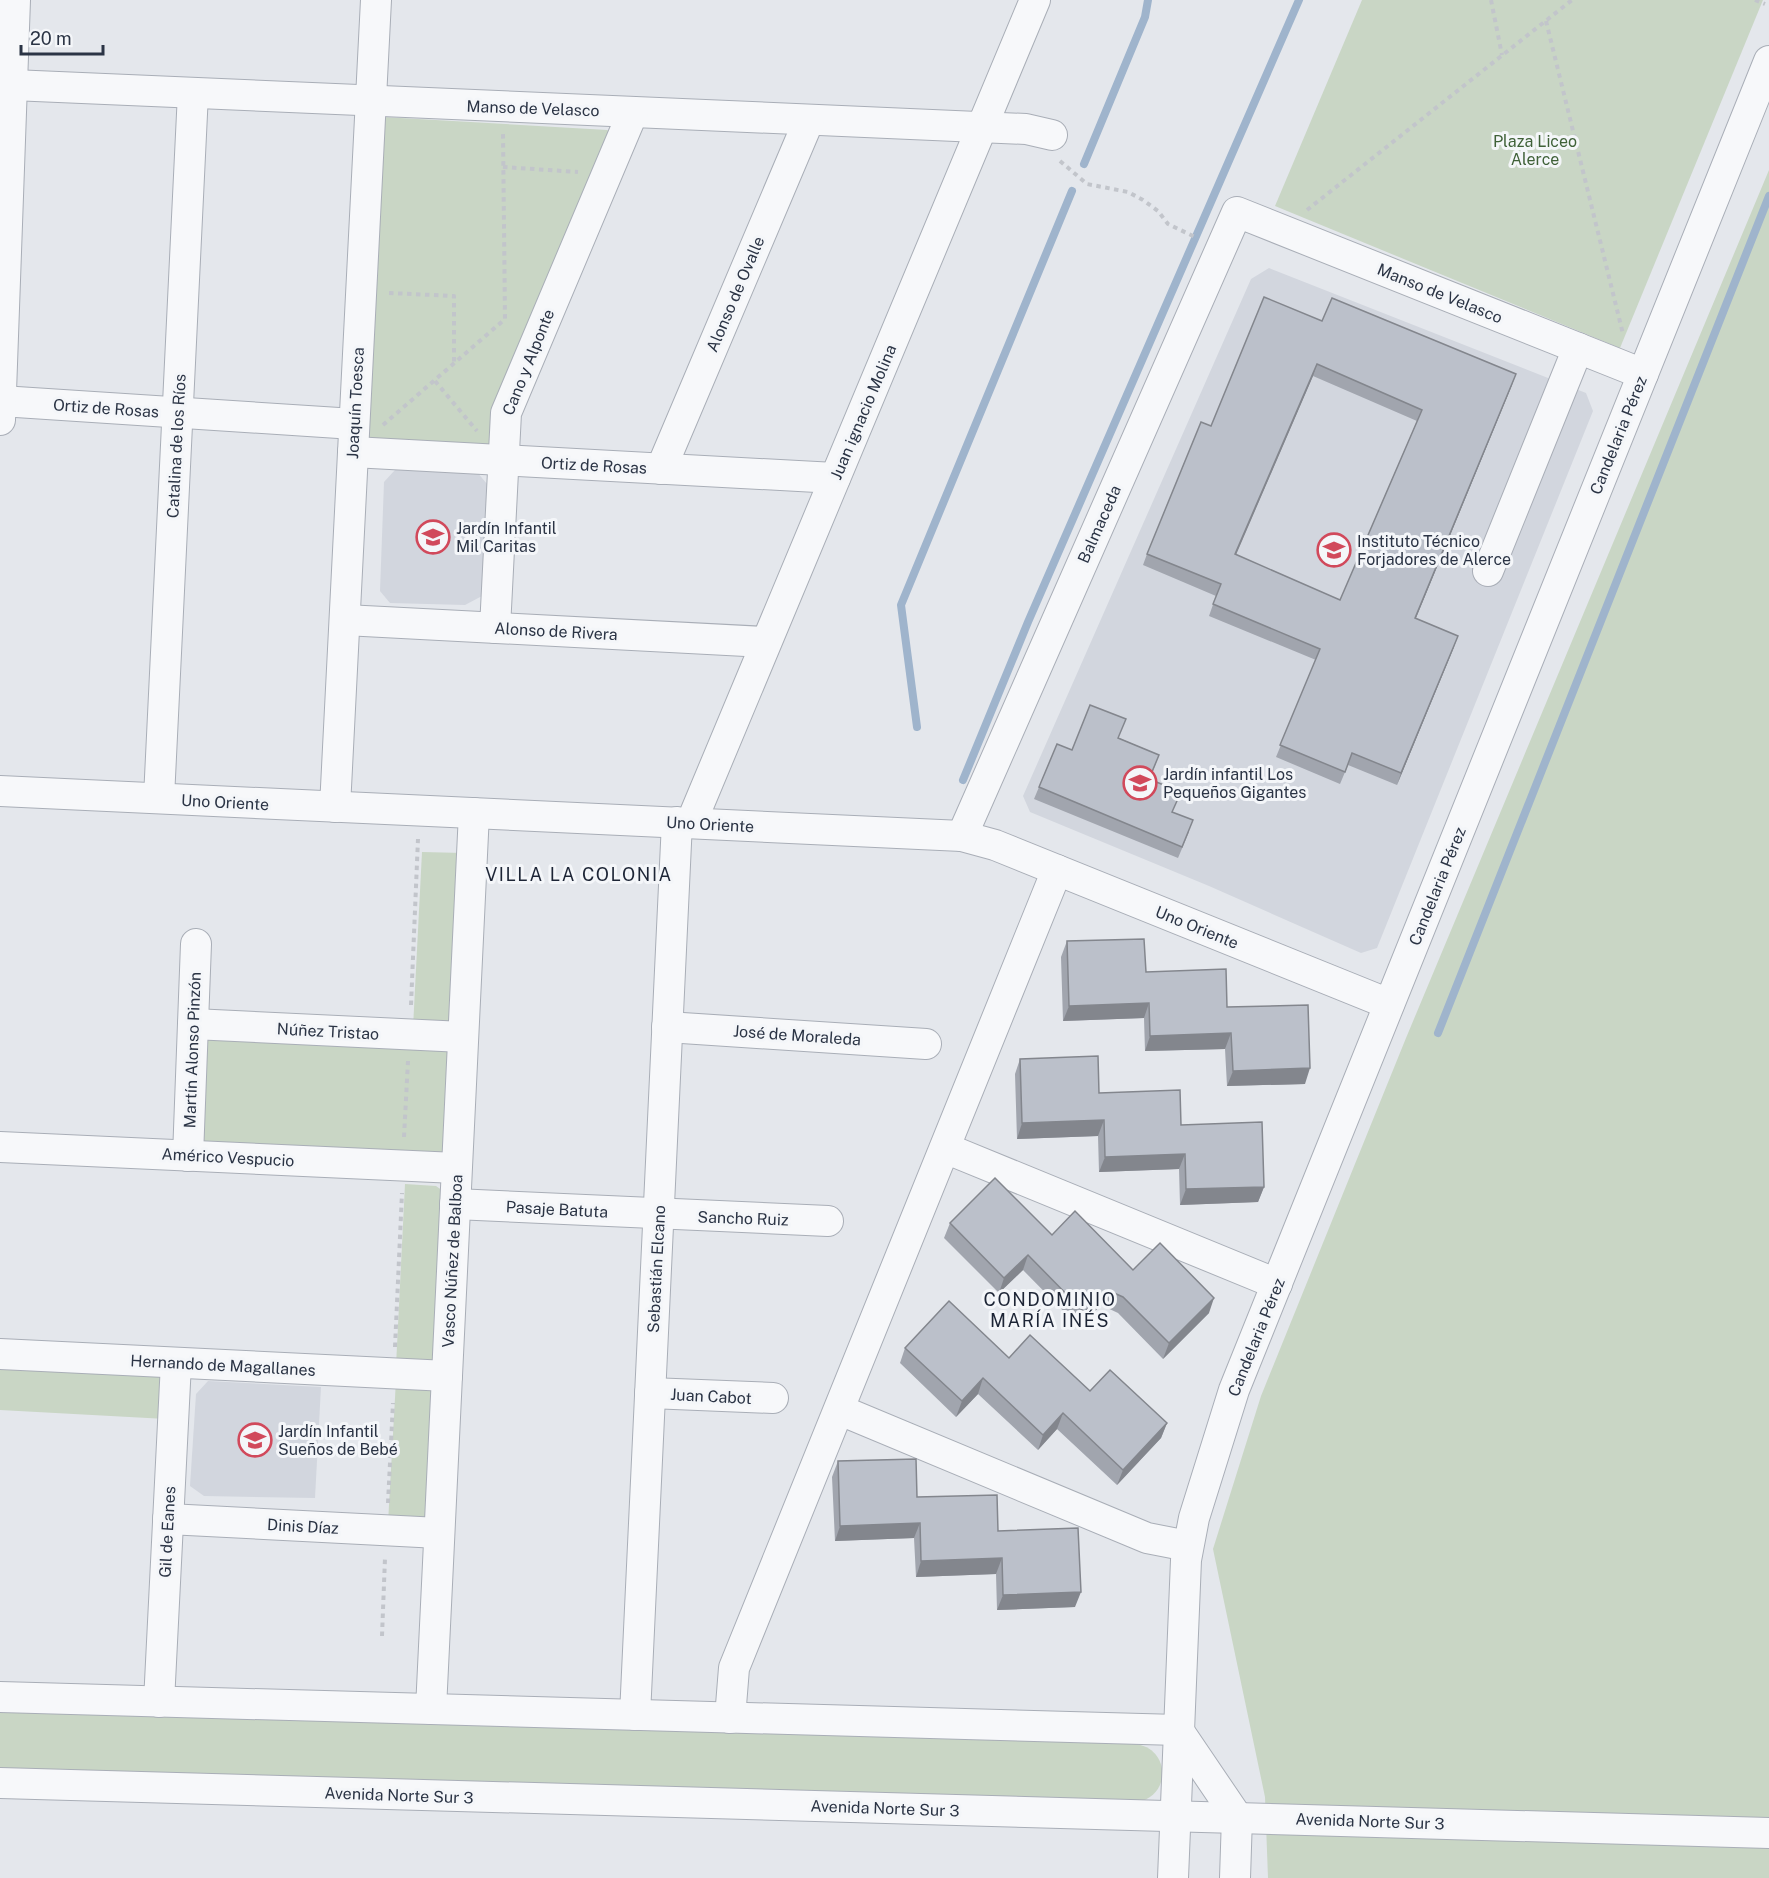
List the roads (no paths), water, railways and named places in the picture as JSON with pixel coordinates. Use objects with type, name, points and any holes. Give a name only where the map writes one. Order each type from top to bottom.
[{"type":"street","points":[[0,410],[15,0]]},
{"type":"street","name":"Joaquín Toesca","points":[[335,807],[376,0]]},
{"type":"street","name":"Juan ignacio Molina","points":[[684,823],[766,642],[1035,0]]},
{"type":"street","name":"Candelaria Pérez","points":[[1173,1878],[1188,1546],[1204,1485],[1234,1390],[1769,61]]},
{"type":"street","name":"Manso de Velasco","points":[[12,85],[1026,129],[1052,135]]},
{"type":"street","name":"Catalina de los Ríos","points":[[159,798],[193,93]]},
{"type":"street","name":"Cano y Alponte","points":[[495,627],[504,423],[509,402],[633,112]]},
{"type":"street","name":"Alonso de Ovalle","points":[[661,469],[809,120]]},
{"type":"street","name":"Manso de Velasco","points":[[1237,212],[1643,374]]},
{"type":"street","name":"Balmaceda","points":[[962,836],[1237,212]]},
{"type":"street","points":[[1488,571],[1578,348]]},
{"type":"street","name":"Ortiz de Rosas","points":[[0,410],[178,413],[502,460],[835,478]]},
{"type":"street","name":"Alonso de Rivera","points":[[345,620],[766,642]]},
{"type":"street","name":"Uno Oriente","points":[[0,791],[962,836],[995,845],[1389,1004]]},
{"type":"street","name":"Vasco Núñez de Balboa","points":[[431,1709],[474,813]]},
{"type":"street","name":"Sebastián Elcano","points":[[635,1715],[667,1027],[684,823]]},
{"type":"street","points":[[730,1718],[734,1668],[1057,870]]},
{"type":"street","name":"Martín Alonso Pinzón","points":[[188,1156],[196,944]]},
{"type":"street","name":"Núñez Tristao","points":[[193,1024],[463,1037]]},
{"type":"street","name":"José de Moraleda","points":[[667,1027],[926,1044]]},
{"type":"street","name":"Américo Vespucio","points":[[0,1147],[456,1168]]},
{"type":"street","points":[[945,1148],[1277,1284]]},
{"type":"street","name":"Pasaje Batuta","points":[[455,1204],[658,1214]]},
{"type":"street","name":"Sancho Ruiz","points":[[658,1214],[828,1221]]},
{"type":"street","name":"Hernando de Magallanes","points":[[0,1354],[447,1376]]},
{"type":"street","name":"Gil de Eanes","points":[[159,1702],[176,1363]]},
{"type":"street","name":"Juan Cabot","points":[[650,1393],[772,1398]]},
{"type":"street","points":[[840,1410],[1147,1538],[1188,1546]]},
{"type":"street","name":"Dinis Díaz","points":[[168,1519],[439,1533]]},
{"type":"street","points":[[0,1697],[1178,1730],[1237,1818],[1235,1878]]},
{"type":"street","name":"Avenida Norte Sur 3","points":[[0,1783],[1769,1833]]},
{"type":"waterway","points":[[1084,164],[1145,17],[1148,0]]},
{"type":"waterway","points":[[963,780],[1028,622],[1299,0]]},
{"type":"waterway","points":[[917,727],[901,605],[1072,191]]},
{"type":"waterway","points":[[1438,1033],[1769,196]]},
{"type":"place","name":"Jardín Infantil Mil Caritas","points":[[433,537]]},
{"type":"place","name":"Instituto Técnico Forjadores de Alerce","points":[[1334,550]]},
{"type":"place","name":"Jardín infantil Los Pequeños Gigantes","points":[[1140,783]]},
{"type":"place","name":"Jardín Infantil Sueños de Bebé","points":[[255,1440]]},
{"type":"district","name":"VILLA LA COLONIA","points":[[579,875]]},
{"type":"district","name":"CONDOMINIO MARÍA INÉS","points":[[1050,1310]]},
{"type":"park label","name":"Plaza Liceo Alerce","points":[[1535,150]]}]
